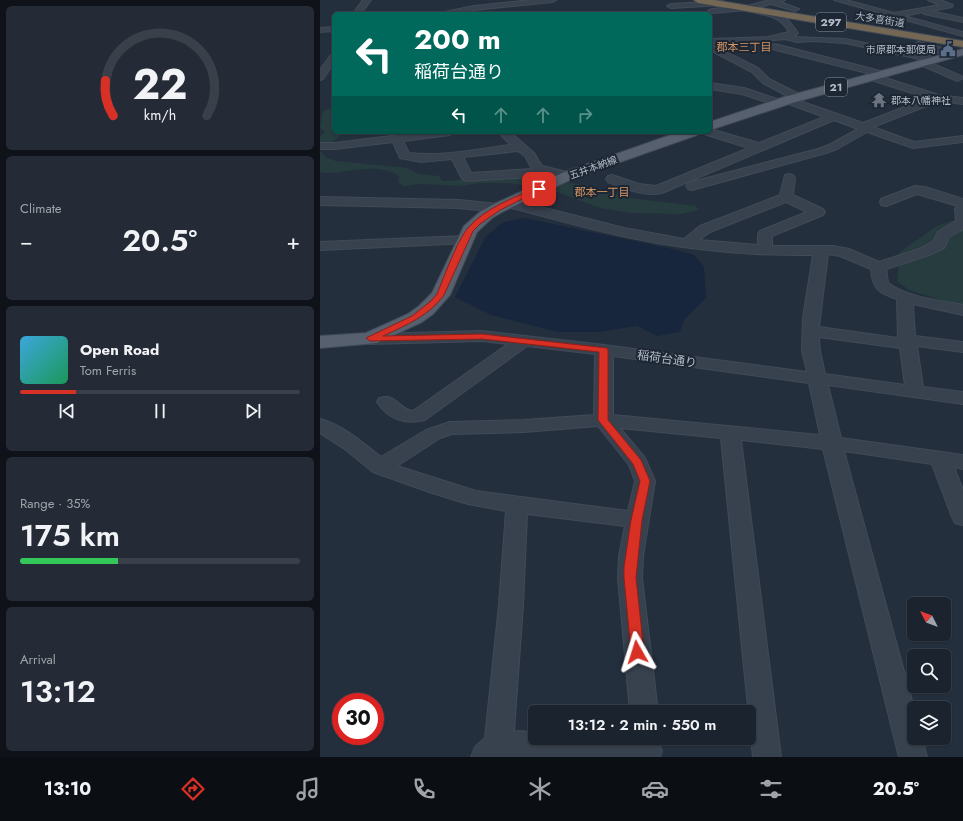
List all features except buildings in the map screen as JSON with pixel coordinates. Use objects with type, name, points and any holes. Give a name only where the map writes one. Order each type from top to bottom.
[{"type":"highway","name":"大多喜街道","points":[[698,0],[963,44]]},
{"type":"main road","name":"21","points":[[712,125],[880,72],[901,69],[959,53]]},
{"type":"main road","name":"五井本納線","points":[[320,342],[370,338],[415,318],[440,295],[470,230],[477,222],[504,206],[567,176],[682,134]]},
{"type":"street","points":[[359,12],[367,0]]},
{"type":"street","points":[[456,12],[471,8],[552,0]]},
{"type":"street","points":[[843,0],[893,16],[963,34]]},
{"type":"street","points":[[751,9],[773,1],[796,9]]},
{"type":"street","points":[[893,16],[939,2],[956,9]]},
{"type":"street","points":[[671,6],[720,4]]},
{"type":"street","points":[[500,5],[498,6],[500,8],[509,12]]},
{"type":"street","points":[[712,11],[751,9],[778,15],[787,20],[794,32],[793,35],[786,37],[759,40],[712,41]]},
{"type":"street","points":[[918,9],[963,20]]},
{"type":"street","points":[[786,37],[797,40],[847,38],[852,32],[844,27],[847,24]]},
{"type":"street","points":[[320,30],[332,29]]},
{"type":"street","points":[[834,31],[834,33],[847,38],[929,62],[958,78]]},
{"type":"street","points":[[759,40],[770,45],[880,72],[925,94],[938,98],[963,96]]},
{"type":"street","points":[[903,41],[959,53]]},
{"type":"street","points":[[712,48],[755,70],[789,100]]},
{"type":"street","points":[[821,58],[841,54]]},
{"type":"street","points":[[320,57],[332,57]]},
{"type":"street","points":[[718,61],[734,59]]},
{"type":"street","points":[[320,77],[332,60]]},
{"type":"street","points":[[851,66],[872,61]]},
{"type":"street","points":[[924,83],[939,92],[925,94]]},
{"type":"street","points":[[712,86],[789,100],[832,117],[913,145],[963,139]]},
{"type":"street","points":[[670,185],[683,188],[690,187],[752,169],[792,160],[833,147],[866,128],[938,98]]},
{"type":"street","points":[[949,98],[963,101]]},
{"type":"street","points":[[612,179],[648,191],[658,190],[832,117]]},
{"type":"street","points":[[712,133],[792,160]]},
{"type":"street","points":[[320,146],[335,146],[397,139],[411,135],[424,134]]},
{"type":"street","points":[[505,134],[530,155],[534,165],[542,170],[567,176]]},
{"type":"street","points":[[397,139],[404,156],[421,158],[521,147]]},
{"type":"street","points":[[948,141],[963,148]]},
{"type":"street","points":[[456,155],[468,177],[519,174],[542,170]]},
{"type":"street","points":[[786,197],[789,178]]},
{"type":"street","points":[[886,202],[915,190],[921,190],[963,203]]},
{"type":"street","points":[[687,243],[705,229],[786,197],[818,212],[765,234],[765,249]]},
{"type":"street","points":[[320,201],[459,204],[504,206],[542,210],[595,226],[687,243],[765,249],[844,252],[878,267],[924,252],[939,245],[943,235],[962,223],[963,208]]},
{"type":"street","points":[[320,246],[465,240]]},
{"type":"street","points":[[822,251],[811,318],[811,351],[832,443],[913,757]]},
{"type":"street","points":[[878,267],[879,279],[882,286],[905,297],[963,310]]},
{"type":"street","points":[[905,297],[907,342],[915,392]]},
{"type":"street","points":[[811,331],[963,347]]},
{"type":"street","name":"稲荷台通り","points":[[370,338],[482,336],[604,350],[963,398]]},
{"type":"street","points":[[386,402],[401,415],[409,418],[418,416],[523,341]]},
{"type":"street","points":[[604,350],[603,420],[638,463],[645,481],[631,556],[630,578],[643,705]]},
{"type":"street","points":[[380,467],[433,434],[450,428],[524,426],[603,420],[730,434],[832,443],[963,462]]},
{"type":"street","points":[[320,425],[353,445],[380,467],[476,499],[637,520]]},
{"type":"street","points":[[730,434],[766,757]]},
{"type":"street","points":[[940,459],[963,517]]},
{"type":"street","points":[[517,505],[511,605],[492,751],[647,749]]},
{"type":"green space","points":[[332,108],[332,134],[342,134],[331,143],[320,148],[320,136],[325,132],[320,127],[323,111]]},
{"type":"green space","points":[[320,151],[327,158],[336,161],[407,168],[418,174],[439,176],[442,181],[517,177],[539,178],[577,184],[630,198],[696,206],[699,210],[681,214],[632,213],[600,208],[552,190],[510,183],[480,183],[462,186],[420,184],[403,186],[398,182],[399,176],[380,169],[361,169],[332,173],[320,172]]},
{"type":"green space","points":[[963,217],[963,307],[909,290],[897,281],[900,252],[937,226]]},
{"type":"water","points":[[525,218],[677,250],[694,255],[704,267],[706,298],[684,320],[680,332],[657,336],[637,326],[599,332],[558,332],[491,315],[455,297],[486,236],[504,222]]},
{"type":"place","name":"市原郡本郵便局","points":[[948,49]]},
{"type":"place","name":"郡本八幡神社","points":[[879,100]]},
{"type":"district","name":"郡本三丁目","points":[[744,47]]},
{"type":"district","name":"郡本一丁目","points":[[602,192]]},
{"type":"route","points":[[539,189],[498,208],[477,222],[470,230],[440,295],[434,302],[415,318],[396,328],[370,338],[482,336],[604,350],[603,420],[638,463],[645,481],[630,567],[637,652]]}]
